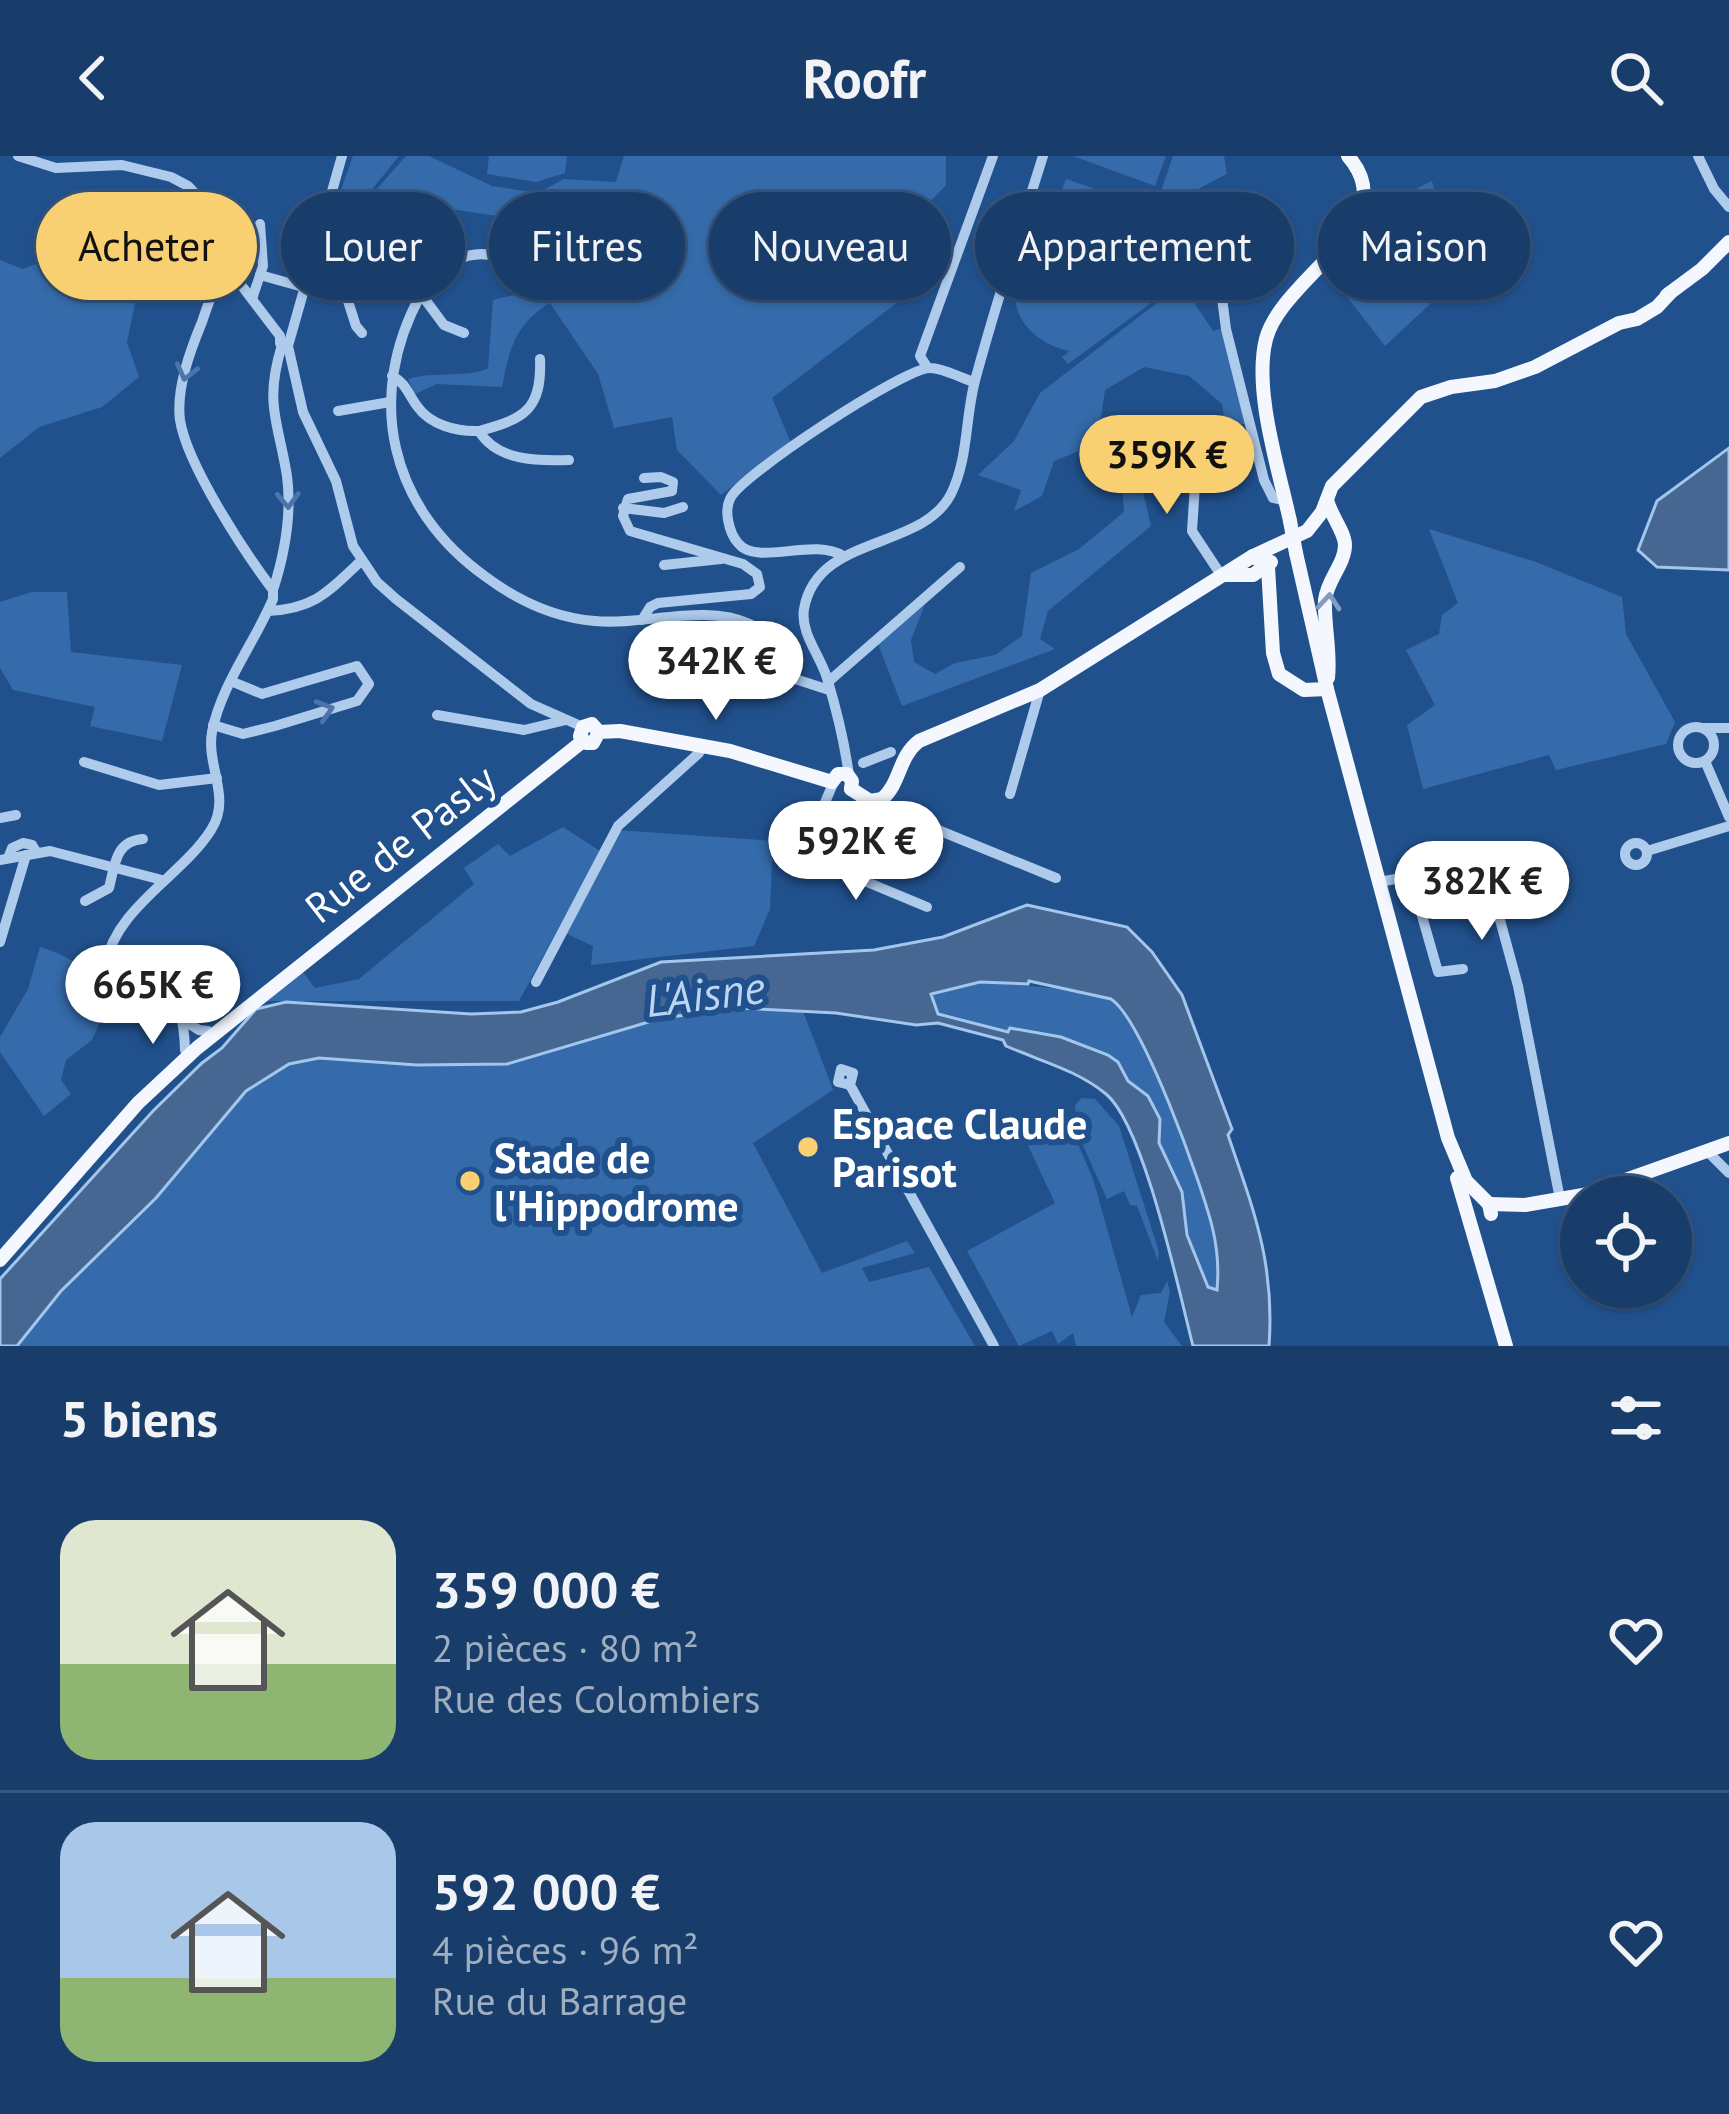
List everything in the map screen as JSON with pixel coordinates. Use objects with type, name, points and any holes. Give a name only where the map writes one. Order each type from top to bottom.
[{"type":"main road","points":[[1348,156],[1358,169],[1364,191],[1356,223],[1285,301],[1265,342],[1262,382],[1290,521],[1290,546],[1320,666],[1448,1138],[1480,1211],[1487,1276],[1506,1346]]},
{"type":"main road","points":[[1221,575],[1260,571],[1325,521],[1332,487],[1421,398],[1530,369],[1651,312],[1729,242]]},
{"type":"main road","points":[[1325,521],[1343,532],[1346,548],[1325,597],[1330,654],[1327,689]]},
{"type":"main road","points":[[703,746],[841,781],[883,797],[905,754],[919,741],[1040,690],[1253,556],[1290,546]]},
{"type":"main road","points":[[1253,556],[1270,597],[1275,666],[1286,680],[1304,690],[1327,689]]},
{"type":"main road","points":[[1286,680],[1305,677],[1320,666]]},
{"type":"main road","name":"Rue de Pasly","points":[[138,1102],[256,998],[583,734],[596,741],[599,731],[620,730],[703,746]]},
{"type":"main road","name":"Rue de Pasly","points":[[0,1260],[184,1050],[256,998]]},
{"type":"main road","points":[[1643,1176],[1678,1160],[1720,1153]]},
{"type":"main road","points":[[1480,1211],[1560,1199]]},
{"type":"street","points":[[18,156],[56,168],[122,165],[171,177],[194,192]]},
{"type":"street","points":[[332,192],[342,156]]},
{"type":"street","points":[[927,367],[920,356],[993,156]]},
{"type":"street","points":[[927,907],[801,860],[841,781],[843,754],[828,686],[803,614],[808,593],[844,556],[928,518],[949,498],[959,472],[974,382],[1043,156]]},
{"type":"street","points":[[1698,156],[1729,207]]},
{"type":"street","points":[[257,285],[260,224]]},
{"type":"street","points":[[260,275],[281,281]]},
{"type":"street","points":[[210,300],[183,384],[179,417],[227,524],[272,590]]},
{"type":"street","points":[[254,300],[285,340],[304,412],[336,482],[353,546],[362,561],[397,599],[531,704],[583,734]]},
{"type":"street","points":[[208,1031],[188,1025],[164,994],[120,991],[106,974],[113,942],[162,880],[212,828],[220,803],[210,753],[213,725],[268,611],[289,519],[271,395],[299,300]]},
{"type":"street","points":[[348,300],[362,333]]},
{"type":"street","points":[[419,300],[398,344],[392,376],[393,439],[404,478],[453,554],[511,596],[594,622],[719,616],[747,623],[763,634],[786,676],[828,686]]},
{"type":"street","points":[[425,300],[444,325],[464,333]]},
{"type":"street","points":[[1222,300],[1264,480],[1273,498],[1286,502]]},
{"type":"street","points":[[392,376],[406,387],[418,408],[437,422],[479,431],[514,419],[532,405],[541,385],[540,359]]},
{"type":"street","points":[[844,556],[816,548],[754,554],[740,547],[730,530],[729,500],[741,483],[776,457],[901,376],[927,367],[974,382]]},
{"type":"street","points":[[338,411],[390,402]]},
{"type":"street","points":[[479,431],[486,442],[512,456],[569,460]]},
{"type":"street","points":[[1198,438],[1192,531],[1221,575]]},
{"type":"street","points":[[642,620],[658,603],[756,592],[760,587],[758,574],[727,559],[631,531],[623,508],[628,499],[672,491],[673,482],[644,478]]},
{"type":"street","points":[[623,508],[664,514],[683,507]]},
{"type":"street","points":[[664,565],[727,559]]},
{"type":"street","points":[[268,611],[321,599],[362,561]]},
{"type":"street","points":[[828,686],[960,567]]},
{"type":"street","points":[[213,725],[243,734],[275,726],[357,701],[369,684],[357,666],[262,694],[233,682]]},
{"type":"street","points":[[1010,794],[1040,690]]},
{"type":"street","points":[[437,715],[524,730],[566,721]]},
{"type":"street","points":[[1688,728],[1717,731],[1714,749],[1705,761],[1688,762],[1678,748],[1688,728]]},
{"type":"street","points":[[536,982],[618,826],[703,746]]},
{"type":"street","points":[[862,763],[891,752]]},
{"type":"street","points":[[1647,850],[1729,821],[1705,761]]},
{"type":"street","points":[[85,762],[159,784],[218,778]]},
{"type":"street","points":[[883,797],[898,810],[1056,878]]},
{"type":"street","points":[[0,818],[16,815]]},
{"type":"street","points":[[85,901],[109,888],[116,855],[132,840],[143,839]]},
{"type":"street","points":[[4,859],[50,851],[162,880]]},
{"type":"street","points":[[0,942],[31,854]]},
{"type":"street","points":[[1379,882],[1445,870],[1494,898],[1522,1007],[1560,1199]]},
{"type":"street","points":[[1410,874],[1438,972],[1463,969]]},
{"type":"street","points":[[181,1017],[184,1050]]},
{"type":"street","points":[[850,1085],[994,1346]]},
{"type":"street","points":[[1720,1153],[1729,1173]]},
{"type":"shaded area","points":[[353,156],[399,156],[370,192],[340,192]]},
{"type":"shaded area","points":[[406,156],[429,156],[492,186],[531,192],[489,192],[489,215],[465,211],[465,192],[375,191]]},
{"type":"shaded area","points":[[489,156],[567,156],[565,173],[536,182],[487,174]]},
{"type":"shaded area","points":[[624,156],[946,156],[946,185],[939,192],[709,192],[709,300],[901,300],[772,398],[791,443],[721,495],[677,450],[672,417],[614,428],[598,374],[550,303],[529,319],[516,338],[502,387],[437,384],[415,394],[408,379],[488,368],[493,300],[685,300],[685,192],[540,192],[564,179],[616,182]]},
{"type":"shaded area","points":[[1073,156],[1166,156],[1155,186]]},
{"type":"shaded area","points":[[1173,156],[1224,156],[1227,174],[1198,192],[1161,191]]},
{"type":"shaded area","points":[[1066,179],[1104,192],[1061,192]]},
{"type":"shaded area","points":[[1432,181],[1435,192],[1410,192]]},
{"type":"shaded area","points":[[0,260],[23,269],[36,264],[36,300],[136,300],[127,342],[139,377],[102,407],[39,427],[0,458]]},
{"type":"shaded area","points":[[1155,300],[1068,364],[1062,357],[1070,351],[1035,335],[1016,303]]},
{"type":"shaded area","points":[[1161,300],[1201,300],[1195,304],[1213,331],[1223,328],[1248,424],[1225,424],[1222,404],[1189,376],[1144,367],[1105,390],[1097,444],[1054,461],[1042,496],[1014,511],[1021,490],[978,475],[1014,441],[1040,393]]},
{"type":"shaded area","points":[[1350,300],[1434,300],[1385,346]]},
{"type":"shaded area","points":[[1121,474],[1143,492],[1151,526],[1048,611],[1040,639],[1055,649],[902,706],[878,644],[925,604],[911,640],[914,662],[935,674],[955,663],[995,655],[1022,636],[1031,573],[1079,549],[1124,512]]},
{"type":"shaded area","points":[[1429,529],[1536,562],[1622,597],[1626,634],[1675,722],[1666,744],[1556,770],[1549,755],[1423,789],[1407,725],[1435,705],[1406,650],[1439,634],[1442,615],[1458,603]]},
{"type":"shaded area","points":[[32,592],[67,592],[71,652],[182,665],[162,741],[90,726],[95,707],[13,690],[0,668],[0,602]]},
{"type":"shaded area","points":[[563,827],[600,851],[519,1001],[259,1001],[302,971],[315,988],[359,979],[474,884],[464,868],[498,844],[510,856]]},
{"type":"shaded area","points":[[617,830],[773,841],[770,909],[754,946],[591,965],[593,946],[565,933]]},
{"type":"shaded area","points":[[40,947],[80,966],[111,997],[92,1040],[66,1060],[61,1080],[71,1094],[44,1116],[0,1052],[0,1037],[28,989]]},
{"type":"shaded area","points":[[979,982],[1054,985],[1114,1000],[1128,1015],[1170,1107],[1205,1206],[1216,1249],[1217,1290],[1208,1287],[1187,1235],[1182,1192],[1159,1143],[1160,1119],[1148,1097],[1127,1081],[1118,1062],[1063,1037],[1010,1028],[1008,1033],[938,1014],[931,993]]},
{"type":"shaded area","name":"Stade de l'Hippodrome","points":[[709,1009],[803,1011],[833,1090],[753,1143],[822,1273],[907,1241],[915,1253],[862,1268],[869,1282],[929,1267],[975,1346],[17,1346],[61,1291],[156,1198],[246,1091],[288,1064],[319,1058],[413,1065],[617,1031]]},
{"type":"shaded area","points":[[1082,1098],[1095,1099],[1119,1126],[1158,1261],[1137,1206],[1130,1205],[1124,1191],[1107,1199],[1077,1132],[1075,1105]]},
{"type":"shaded area","points":[[1055,1121],[1075,1137],[1093,1179],[1132,1317],[1141,1295],[1161,1293],[1167,1281],[1170,1291],[1164,1322],[1182,1346],[1076,1346],[1073,1333],[1058,1344],[1052,1331],[1019,1346],[967,1251],[1055,1203],[1025,1139]]},
{"type":"water","points":[[1729,448],[1729,570],[1657,567],[1638,550],[1657,501]]},
{"type":"water","name":"L'Aisne","points":[[1027,905],[1127,927],[1152,952],[1182,995],[1232,1129],[1228,1135],[1266,1263],[1269,1346],[1193,1346],[1147,1173],[1120,1112],[1095,1086],[1006,1046],[1003,1040],[938,1023],[916,1025],[836,1013],[740,1008],[662,1018],[507,1064],[417,1065],[319,1058],[289,1064],[246,1091],[156,1198],[61,1291],[17,1346],[0,1346],[0,1279],[153,1111],[222,1048],[256,1009],[286,1002],[471,1014],[521,1012],[661,962],[874,950],[943,937]],"holes":[[[1029,981],[1111,999],[1139,1037],[1184,1141],[1214,1234],[1217,1290],[1208,1287],[1187,1235],[1182,1192],[1159,1143],[1160,1119],[1148,1096],[1128,1081],[1118,1062],[1061,1037],[1010,1028],[1008,1032],[938,1014],[931,994],[980,982]]]},
{"type":"place","name":"Espace Claude Parisot","points":[[808,1147]]},
{"type":"place","name":"Stade de l'Hippodrome","points":[[470,1181]]}]
